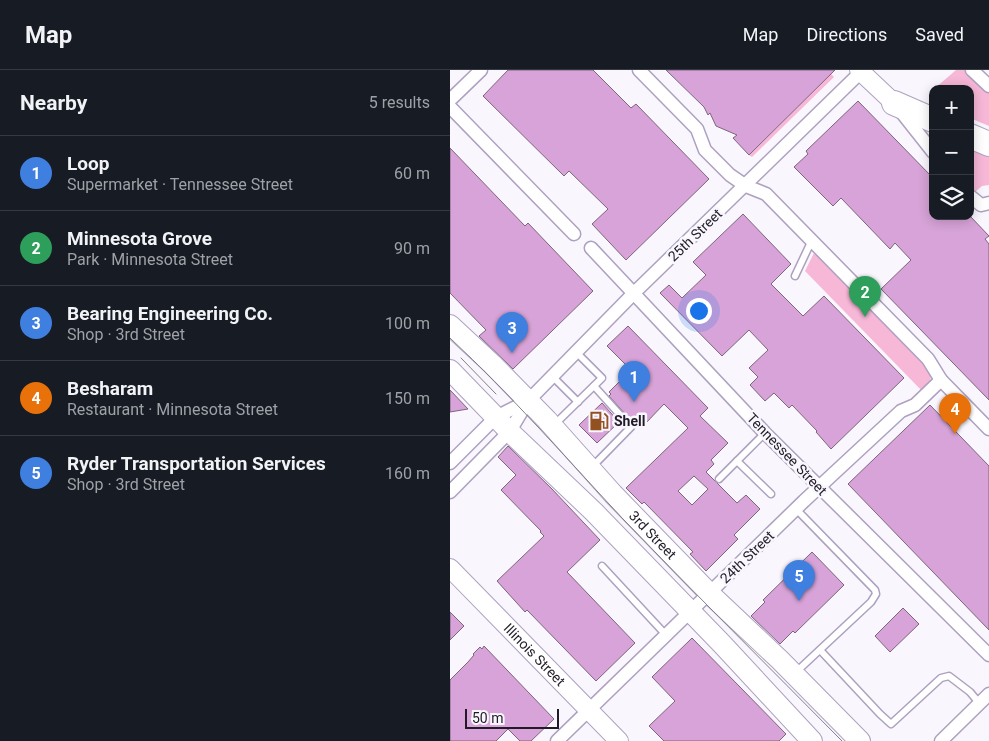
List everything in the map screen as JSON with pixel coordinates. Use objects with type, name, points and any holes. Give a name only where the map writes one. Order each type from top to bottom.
[{"type":"highway","points":[[894,103],[929,118]]},
{"type":"highway","points":[[974,138],[989,144]]},
{"type":"main road","name":"3rd Street","points":[[450,325],[528,401],[710,594],[794,674],[860,741]]},
{"type":"main road","name":"3rd Street","points":[[450,370],[510,432],[573,490],[812,741]]},
{"type":"street","points":[[450,100],[481,70]]},
{"type":"street","points":[[639,70],[697,129],[705,150],[730,174],[746,186],[766,194],[928,358],[941,380],[989,429]]},
{"type":"street","points":[[972,70],[989,86]]},
{"type":"street","points":[[861,71],[894,103],[929,147]]},
{"type":"street","name":"25th Street","points":[[450,492],[510,432],[528,401],[552,376],[861,71]]},
{"type":"street","points":[[450,107],[574,234]]},
{"type":"street","name":"Tennessee Street","points":[[591,248],[765,433],[989,655]]},
{"type":"street","name":"24th Street","points":[[558,741],[796,509],[901,411],[915,405],[941,380]]},
{"type":"street","name":"25th Street","points":[[450,463],[496,417],[528,401]]},
{"type":"street","name":"Illinois Street","points":[[450,568],[619,741]]},
{"type":"street","points":[[941,741],[984,699]]},
{"type":"lane","points":[[795,276],[812,240]]},
{"type":"lane","points":[[553,427],[602,378],[576,352]]},
{"type":"lane","points":[[552,376],[578,402]]},
{"type":"lane","points":[[590,468],[631,427],[594,386]]},
{"type":"lane","points":[[719,479],[765,433]]},
{"type":"lane","points":[[737,462],[771,494]]},
{"type":"lane","points":[[794,674],[871,602],[876,594],[875,590],[796,509]]},
{"type":"lane","points":[[602,566],[666,635]]},
{"type":"lane","points":[[820,650],[891,724],[940,678],[949,676],[970,692],[984,699]]},
{"type":"shaded area","points":[[956,70],[972,70],[989,86],[989,126],[974,120],[974,85],[939,85]]},
{"type":"shaded area","points":[[831,74],[834,77],[752,157],[749,155]]},
{"type":"shaded area","points":[[974,147],[989,153],[989,185],[982,186],[975,192]]},
{"type":"shaded area","points":[[815,251],[927,363],[931,373],[930,387],[924,393],[805,271]]},
{"type":"building","points":[[508,70],[593,70],[631,108],[636,104],[709,179],[626,260],[592,224],[608,209],[569,171],[564,176],[483,96]]},
{"type":"building","points":[[666,70],[835,70],[749,155],[733,138],[737,135],[716,126],[710,113],[708,115],[704,107]]},
{"type":"building","points":[[858,101],[929,174],[929,220],[974,220],[989,236],[985,239],[989,244],[989,400],[881,289],[911,260],[895,243],[890,249],[841,198],[833,206],[794,167],[808,154],[806,151]]},
{"type":"building","points":[[450,148],[525,226],[528,223],[593,291],[513,369],[479,336],[486,330],[450,293]]},
{"type":"building","points":[[743,214],[791,264],[771,284],[803,316],[824,296],[904,378],[831,449],[792,405],[789,408],[774,393],[765,401],[750,385],[758,377],[749,368],[768,350],[749,330],[722,356],[660,293],[669,285],[682,298],[706,275],[693,262]]},
{"type":"building","points":[[628,326],[708,408],[700,416],[728,443],[711,460],[714,464],[706,472],[737,503],[746,495],[760,509],[734,535],[738,539],[706,571],[690,554],[693,552],[644,502],[642,504],[626,488],[688,428],[664,404],[645,424],[642,420],[636,426],[609,396],[611,394],[609,392],[631,370],[607,346]],"holes":[[[694,476],[708,489],[692,505],[678,491]]]},
{"type":"building","points":[[450,390],[468,409],[450,412]]},
{"type":"building","points":[[602,403],[619,422],[597,443],[579,425]]},
{"type":"building","points":[[930,405],[989,466],[989,630],[848,484]]},
{"type":"building","points":[[508,446],[600,540],[567,572],[635,643],[596,681],[527,610],[525,612],[497,581],[544,536],[501,490],[516,475],[498,457]]},
{"type":"building","points":[[812,552],[844,585],[795,633],[793,631],[780,644],[751,616],[765,602],[763,600]]},
{"type":"building","points":[[903,608],[919,624],[890,652],[875,636]]},
{"type":"building","points":[[450,612],[464,626],[450,640]]},
{"type":"building","points":[[692,638],[786,734],[779,741],[664,741],[649,726],[675,701],[652,677]]},
{"type":"building","points":[[484,646],[554,719],[531,741],[520,741],[508,729],[496,741],[450,741],[450,680],[480,647],[482,649]]},
{"type":"tram line","points":[[450,338],[517,404],[650,547],[842,741]]},
{"type":"tram line","points":[[461,358],[496,394]]},
{"type":"place","name":"Minnesota Grove","points":[[865,317]]},
{"type":"place","name":"Bearing Engineering Co.","points":[[512,353]]},
{"type":"place","name":"Loop","points":[[634,402]]},
{"type":"place","name":"Shell","points":[[599,421]]},
{"type":"place","name":"Besharam","points":[[955,434]]},
{"type":"place","name":"Ryder Transportation Services","points":[[799,601]]}]
